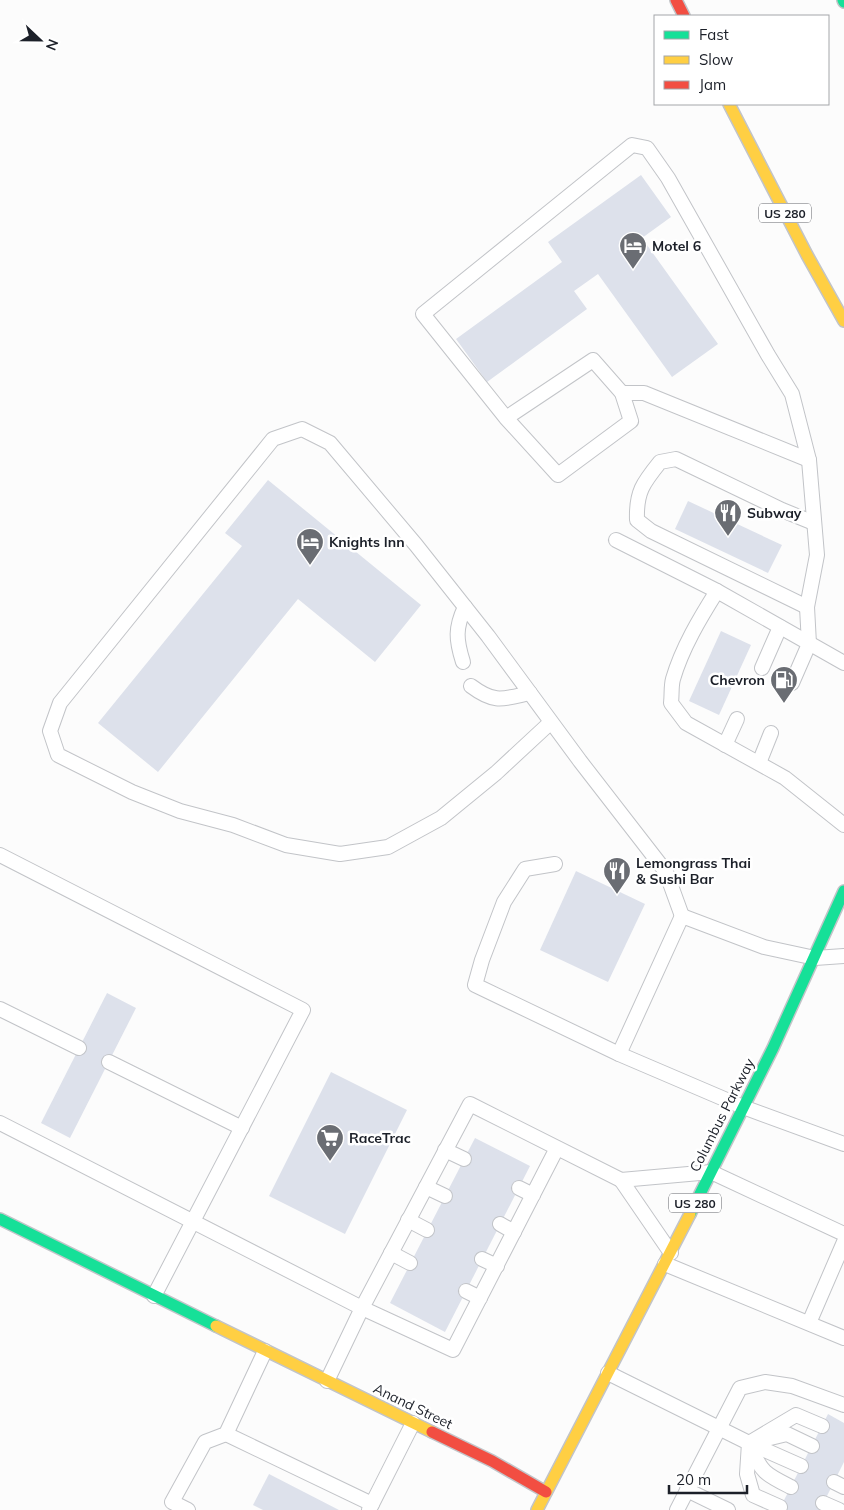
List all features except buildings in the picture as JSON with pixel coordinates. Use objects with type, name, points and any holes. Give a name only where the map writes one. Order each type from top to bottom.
[{"type":"main road","points":[[676,0],[684,15]]},
{"type":"main road","name":"US 280","points":[[730,105],[807,255],[844,321]]},
{"type":"main road","name":"Columbus Parkway","points":[[537,1510],[668,1258],[744,1106],[789,1014],[844,891]]},
{"type":"main road","name":"Anand Street","points":[[0,1219],[492,1461],[546,1492]]},
{"type":"lane","points":[[506,418],[593,360],[622,393],[632,421],[558,475],[506,418],[423,314],[632,146],[647,148],[668,178],[792,394],[809,460],[817,556],[806,607],[809,644],[792,683]]},
{"type":"lane","points":[[622,393],[644,393],[809,460]]},
{"type":"lane","points":[[551,722],[496,773],[441,818],[388,847],[340,854],[286,845],[233,825],[180,811],[132,792],[58,755],[50,731],[60,703],[273,439],[302,429],[330,443],[416,545],[465,607],[666,872],[682,916],[619,1054]]},
{"type":"lane","points":[[806,607],[651,531],[638,520],[636,502],[646,480],[660,462],[676,459],[782,510],[814,523]]},
{"type":"lane","points":[[616,540],[717,591],[844,663]]},
{"type":"lane","points":[[717,591],[703,613],[686,648],[673,680],[671,702],[686,723],[785,778],[844,825]]},
{"type":"lane","points":[[462,662],[456,641],[458,620],[465,607]]},
{"type":"lane","points":[[762,668],[780,627]]},
{"type":"lane","points":[[471,686],[482,695],[500,700],[530,693]]},
{"type":"lane","points":[[724,745],[737,719]]},
{"type":"lane","points":[[759,763],[771,733]]},
{"type":"lane","points":[[0,855],[302,1010],[154,1296]]},
{"type":"lane","points":[[554,864],[525,869],[504,902],[482,960],[475,985],[619,1054],[744,1106],[844,1144]]},
{"type":"lane","points":[[682,916],[764,946],[815,958],[844,956]]},
{"type":"lane","points":[[0,1009],[79,1048]]},
{"type":"lane","points":[[109,1062],[242,1128]]},
{"type":"lane","points":[[327,1381],[362,1308],[470,1104],[621,1180],[668,1258],[844,1338]]},
{"type":"lane","points":[[0,1123],[362,1308],[453,1350],[558,1148]]},
{"type":"lane","points":[[446,1150],[464,1159]]},
{"type":"lane","points":[[621,1180],[710,1172],[844,1234]]},
{"type":"lane","points":[[426,1187],[445,1196]]},
{"type":"lane","points":[[519,1188],[533,1195]]},
{"type":"lane","points":[[408,1220],[427,1230]]},
{"type":"lane","points":[[500,1224],[514,1232]]},
{"type":"lane","points":[[809,1323],[844,1242]]},
{"type":"lane","points":[[391,1253],[410,1263]]},
{"type":"lane","points":[[482,1259],[496,1266]]},
{"type":"lane","points":[[466,1291],[480,1298]]},
{"type":"lane","points":[[188,1510],[172,1502],[205,1442],[226,1434],[265,1351]]},
{"type":"lane","points":[[608,1373],[719,1429],[801,1466]]},
{"type":"lane","points":[[677,1510],[740,1388],[765,1382],[792,1386],[844,1405]]},
{"type":"lane","points":[[749,1443],[796,1415],[822,1426]]},
{"type":"lane","points":[[226,1434],[370,1507],[413,1423]]},
{"type":"lane","points":[[749,1443],[787,1434],[812,1446]]},
{"type":"lane","points":[[749,1443],[757,1463],[767,1475],[791,1487]]},
{"type":"lane","points":[[749,1443],[747,1474],[753,1495],[780,1507]]},
{"type":"lane","points":[[687,1490],[728,1510]]},
{"type":"lane","points":[[823,1503],[839,1510]]},
{"type":"traffic: fast","points":[[690,1214],[773,1048],[844,891]]},
{"type":"traffic: fast","points":[[0,1219],[216,1326]]},
{"type":"traffic: slow","points":[[730,105],[807,255],[844,321]]},
{"type":"traffic: slow","points":[[537,1510],[690,1214]]},
{"type":"traffic: slow","points":[[216,1326],[432,1432]]},
{"type":"traffic: jam","points":[[676,0],[684,15]]},
{"type":"traffic: jam","points":[[432,1432],[492,1461],[546,1492]]},
{"type":"place","name":"Motel 6","points":[[633,270]]},
{"type":"place","name":"Subway","points":[[728,537]]},
{"type":"place","name":"Knights Inn","points":[[310,566]]},
{"type":"place","name":"Chevron","points":[[784,704]]},
{"type":"place","name":"Lemongrass Thai & Sushi Bar","points":[[617,895]]},
{"type":"place","name":"RaceTrac","points":[[330,1162]]}]
